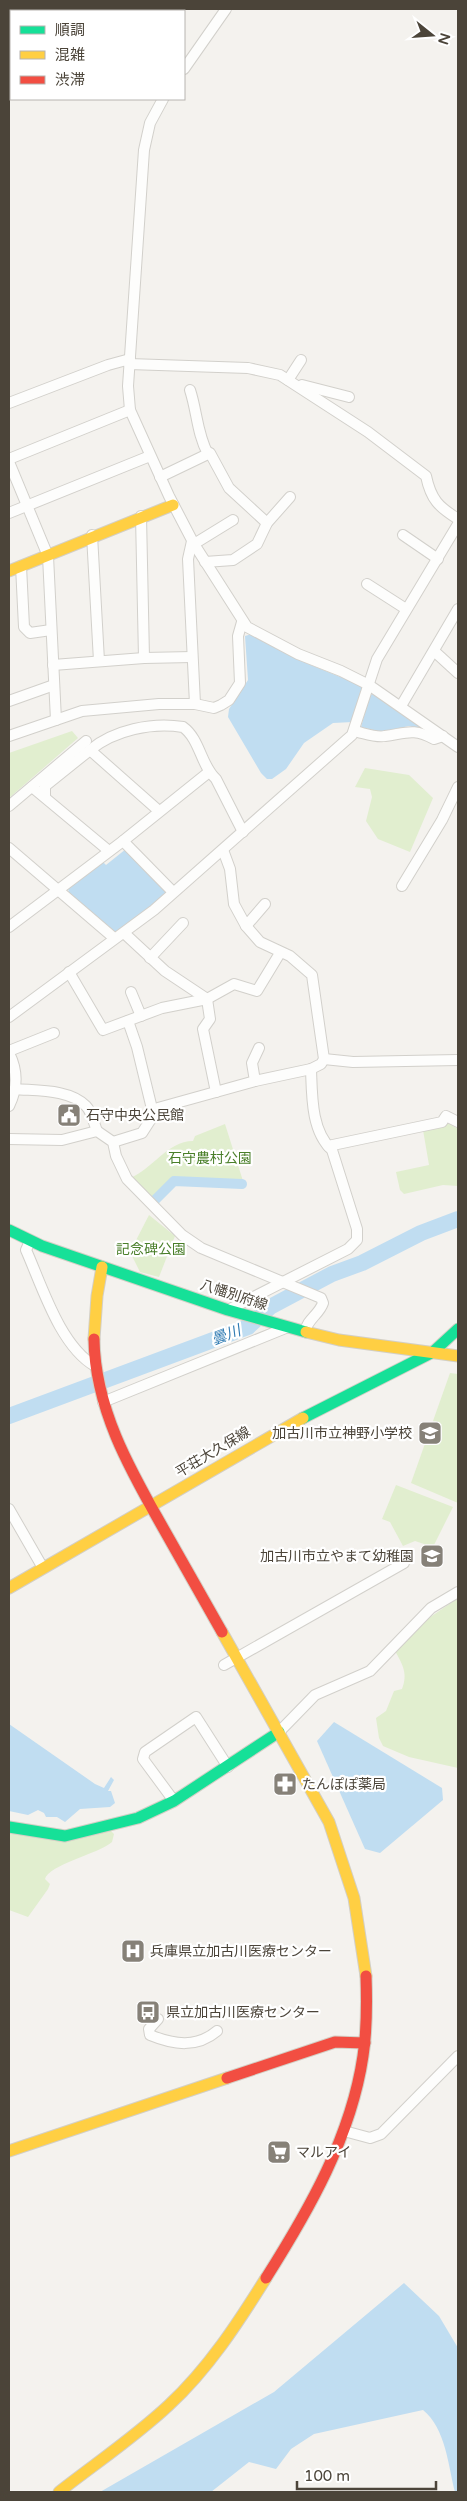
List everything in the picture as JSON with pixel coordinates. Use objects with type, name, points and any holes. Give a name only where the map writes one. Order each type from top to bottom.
[{"type":"street","points":[[185,68],[226,9]]},
{"type":"street","points":[[162,100],[150,123],[144,150],[127,393],[130,410],[150,456],[193,542],[242,622],[252,631],[298,654],[342,671],[369,685],[458,747]]},
{"type":"street","points":[[291,382],[301,360]]},
{"type":"street","points":[[9,403],[108,365],[130,361],[269,371],[291,382],[368,432],[426,476],[429,490],[440,508],[458,519]]},
{"type":"street","points":[[291,382],[350,397]]},
{"type":"street","points":[[190,390],[198,416],[200,440],[208,454],[210,453],[229,488],[267,523]]},
{"type":"street","points":[[56,720],[48,556],[26,506],[9,460],[130,410]]},
{"type":"street","points":[[160,477],[208,454]]},
{"type":"street","points":[[9,513],[150,456]]},
{"type":"street","points":[[206,562],[232,560],[257,544],[267,523],[290,497]]},
{"type":"street","points":[[9,571],[48,556],[92,535],[173,505]]},
{"type":"street","points":[[141,516],[144,658]]},
{"type":"street","points":[[195,704],[188,558],[193,542],[233,520]]},
{"type":"street","points":[[9,1016],[114,938],[124,933],[174,892],[354,731],[377,659],[458,524]]},
{"type":"street","points":[[92,535],[99,661]]},
{"type":"street","points":[[403,535],[438,559]]},
{"type":"street","points":[[21,566],[24,627],[30,633],[51,630]]},
{"type":"street","points":[[367,584],[406,609]]},
{"type":"street","points":[[400,706],[458,609]]},
{"type":"street","points":[[9,736],[82,711],[159,704],[195,704],[214,708],[221,705],[229,700],[240,683],[238,636],[242,622]]},
{"type":"street","points":[[434,651],[458,673]]},
{"type":"street","points":[[53,665],[144,658],[192,657]]},
{"type":"street","points":[[9,701],[54,685]]},
{"type":"street","points":[[9,806],[32,786],[88,745],[136,728],[183,727],[194,741],[209,772],[216,779],[243,832]]},
{"type":"street","points":[[354,731],[384,736],[408,731],[417,732],[434,740],[443,736]]},
{"type":"street","points":[[45,796],[45,786],[88,745]]},
{"type":"street","points":[[88,745],[159,811]]},
{"type":"street","points":[[9,927],[123,841],[209,772]]},
{"type":"street","points":[[32,786],[109,851]]},
{"type":"street","points":[[402,886],[442,820],[458,788]]},
{"type":"street","points":[[123,841],[174,892]]},
{"type":"street","points":[[9,848],[114,938]]},
{"type":"street","points":[[113,1142],[142,1133],[153,1113],[158,1108],[255,1081],[311,1069],[321,1064],[324,1060],[312,975],[294,959],[260,942],[246,926],[234,904],[230,869],[223,850]]},
{"type":"street","points":[[246,926],[265,904]]},
{"type":"street","points":[[150,958],[183,923]]},
{"type":"street","points":[[124,933],[165,971],[207,999],[210,1019],[203,1029],[216,1092]]},
{"type":"street","points":[[69,972],[103,1030],[162,1008],[207,999],[234,984],[257,991],[280,953]]},
{"type":"street","points":[[132,992],[141,1016]]},
{"type":"street","points":[[128,1020],[140,1055],[153,1113]]},
{"type":"street","points":[[9,1106],[15,1089],[15,1068],[9,1052],[54,1032]]},
{"type":"street","points":[[255,1081],[252,1063],[259,1048]]},
{"type":"street","points":[[324,1060],[353,1062],[458,1060]]},
{"type":"street","points":[[228,1310],[348,1249],[357,1240],[357,1229],[332,1150],[323,1140],[317,1123],[313,1106],[311,1069]]},
{"type":"street","points":[[15,1089],[48,1091],[78,1100],[88,1108],[97,1131],[113,1142],[116,1156],[127,1179],[157,1212],[182,1235],[201,1248],[321,1298],[323,1303],[321,1308],[306,1324],[305,1332]]},
{"type":"street","points":[[328,1146],[442,1122],[446,1116],[458,1122]]},
{"type":"street","points":[[9,1139],[62,1140],[97,1131]]},
{"type":"street","name":"八幡別府線","points":[[9,1230],[30,1241],[228,1310],[305,1332],[339,1340],[458,1356]]},
{"type":"street","points":[[30,1241],[26,1250],[56,1319],[83,1359],[95,1366]]},
{"type":"street","points":[[58,2492],[170,2404],[199,2373],[234,2328],[304,2215],[326,2175],[344,2131],[357,2085],[365,2043],[366,1965],[359,1916],[351,1883],[329,1822],[118,1444],[103,1402],[95,1366],[95,1316],[102,1266]]},
{"type":"street","points":[[103,1402],[288,1327]]},
{"type":"street","name":"平荘大久保線","points":[[9,1588],[314,1412],[432,1352],[458,1328]]},
{"type":"street","points":[[9,1509],[43,1568]]},
{"type":"street","points":[[224,1664],[404,1563]]},
{"type":"street","points":[[9,1827],[65,1836],[121,1823],[158,1810],[279,1732],[314,1696],[370,1671],[431,1608],[458,1592]]},
{"type":"street","points":[[174,1801],[143,1759],[145,1752],[196,1717],[228,1766]]},
{"type":"street","points":[[158,2019],[149,2028],[150,2034],[180,2043],[190,2044],[201,2041],[217,2031]]},
{"type":"street","points":[[9,2151],[335,2042],[365,2043]]},
{"type":"street","points":[[344,2131],[370,2138],[381,2134],[458,2056]]},
{"type":"green space","points":[[72,731],[78,738],[9,798],[9,753]]},
{"type":"green space","points":[[365,768],[409,775],[433,798],[410,852],[378,839],[366,821],[372,797],[370,789],[355,787]]},
{"type":"green space","points":[[448,1123],[458,1129],[458,1186],[443,1185],[404,1194],[400,1190],[396,1172],[429,1165],[423,1130]]},
{"type":"green space","name":"石守農村公園","points":[[225,1124],[243,1181],[174,1179],[151,1201],[130,1178],[175,1146],[193,1141],[195,1136]]},
{"type":"green space","name":"記念碑公園","points":[[149,1215],[175,1236],[159,1277],[140,1272],[130,1252]]},
{"type":"green space","points":[[450,1373],[458,1374],[458,1503],[411,1483]]},
{"type":"green space","points":[[396,1485],[453,1507],[433,1547],[415,1541],[403,1546],[390,1522],[382,1519]]},
{"type":"green space","points":[[458,1598],[458,1768],[409,1757],[383,1746],[379,1738],[376,1718],[386,1711],[394,1691],[402,1689],[404,1684],[404,1670],[395,1651],[426,1620]]},
{"type":"green space","points":[[111,1831],[114,1834],[112,1842],[96,1851],[64,1864],[48,1874],[45,1879],[50,1884],[48,1889],[28,1917],[9,1910],[9,1833]]},
{"type":"water","points":[[252,634],[306,663],[360,685],[363,689],[353,722],[333,723],[304,743],[286,769],[272,779],[267,779],[261,773],[228,717],[229,709],[248,680],[245,636]]},
{"type":"water","points":[[375,693],[428,731],[409,726],[381,732],[361,727],[370,695]]},
{"type":"water","points":[[126,849],[167,890],[166,895],[120,933],[114,932],[69,893],[68,888],[102,861],[106,865]]},
{"type":"water","points":[[334,1722],[442,1788],[443,1800],[380,1853],[365,1849],[317,1741]]},
{"type":"water","points":[[9,1724],[95,1784],[104,1788],[111,1777],[114,1780],[108,1791],[111,1791],[115,1803],[110,1807],[80,1809],[65,1822],[57,1817],[46,1817],[44,1813],[38,1810],[28,1815],[9,1811]]},
{"type":"water","points":[[404,2283],[439,2316],[458,2348],[458,2492],[455,2492],[445,2448],[437,2427],[423,2410],[314,2434],[291,2449],[276,2469],[249,2462],[211,2492],[100,2492],[274,2392]]},
{"type":"waterway","points":[[153,1202],[174,1181],[242,1184]]},
{"type":"waterway","name":"曇川","points":[[9,1416],[248,1327],[270,1307],[332,1274],[362,1263],[421,1233],[458,1219]]},
{"type":"traffic: fast","points":[[9,1230],[42,1246],[228,1310],[306,1332]]},
{"type":"traffic: fast","points":[[303,1418],[433,1352],[458,1329]]},
{"type":"traffic: fast","points":[[9,1827],[65,1836],[138,1818],[174,1801],[279,1732]]},
{"type":"traffic: slow","points":[[9,571],[173,505]]},
{"type":"traffic: slow","points":[[94,1339],[97,1296],[102,1267]]},
{"type":"traffic: slow","points":[[306,1332],[339,1340],[458,1356]]},
{"type":"traffic: slow","points":[[9,1588],[303,1418]]},
{"type":"traffic: slow","points":[[222,1632],[329,1822],[354,1898],[366,1976]]},
{"type":"traffic: slow","points":[[9,2151],[227,2078]]},
{"type":"traffic: slow","points":[[59,2492],[143,2428],[183,2391],[222,2345],[266,2278]]},
{"type":"traffic: jam","points":[[94,1339],[100,1389],[107,1413],[126,1460],[222,1632]]},
{"type":"traffic: jam","points":[[266,2278],[298,2226],[326,2172],[349,2115],[363,2056],[366,1976]]},
{"type":"traffic: jam","points":[[227,2078],[335,2042],[365,2043]]},
{"type":"place","name":"石守中央公民館","points":[[69,1115]]},
{"type":"place","name":"加古川市立神野小学校","points":[[430,1433]]},
{"type":"place","name":"加古川市立やまて幼稚園","points":[[432,1556]]},
{"type":"place","name":"たんぽぽ薬局","points":[[285,1784]]},
{"type":"place","name":"兵庫県立加古川医療センター","points":[[133,1951]]},
{"type":"place","name":"県立加古川医療センター","points":[[148,2012]]},
{"type":"place","name":"マルアイ","points":[[279,2152]]}]
